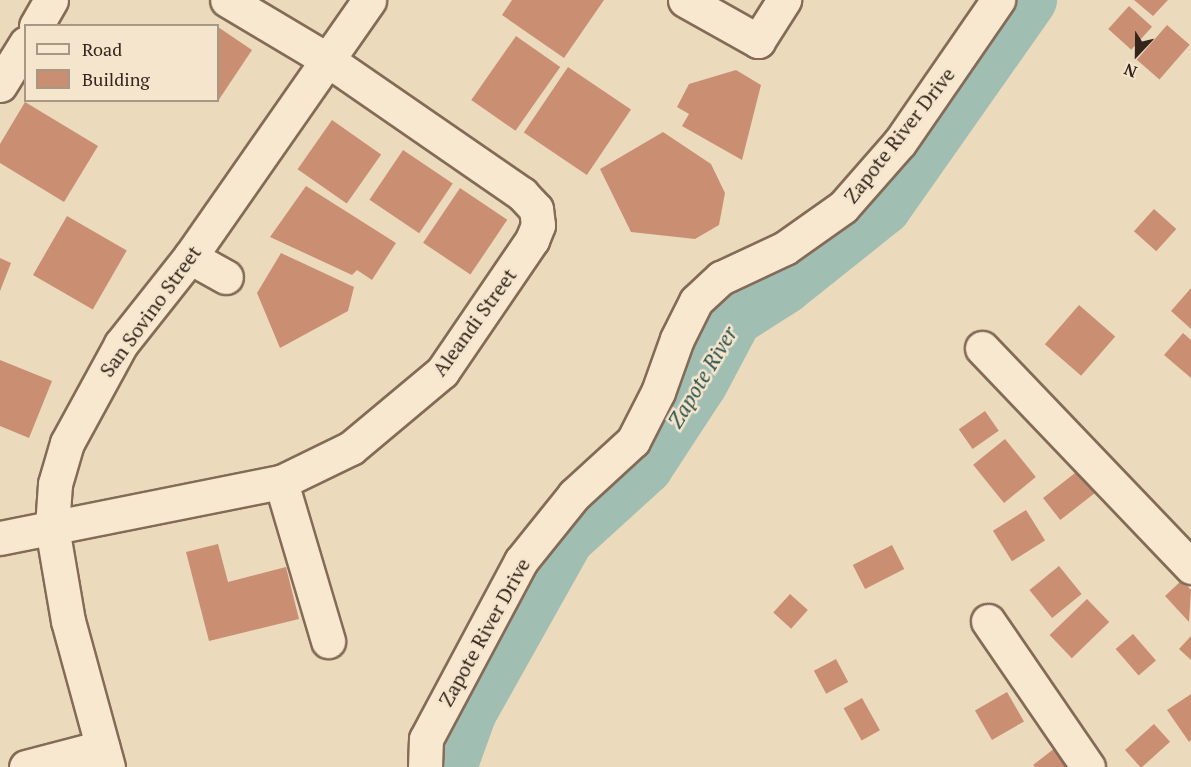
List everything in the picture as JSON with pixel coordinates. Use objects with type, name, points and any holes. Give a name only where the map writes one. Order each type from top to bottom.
[{"type":"street","points":[[37,24],[51,0]]},
{"type":"street","name":"Aleandi Street","points":[[0,538],[281,482],[351,448],[441,372],[532,240],[538,225],[536,209],[522,194],[326,58],[227,0]]},
{"type":"street","name":"San Sovino Street","points":[[105,757],[68,621],[52,527],[55,484],[66,443],[93,390],[121,344],[190,257],[326,58],[369,0]]},
{"type":"street","points":[[685,0],[758,41],[784,0]]},
{"type":"street","name":"Zapote River Drive","points":[[425,767],[426,739],[520,561],[574,495],[633,441],[658,392],[677,339],[696,301],[721,278],[785,248],[843,207],[900,142],[998,0]]},
{"type":"street","points":[[0,85],[24,46]]},
{"type":"street","points":[[190,257],[226,277]]},
{"type":"street","points":[[982,348],[1191,567]]},
{"type":"street","points":[[281,482],[328,641]]},
{"type":"street","points":[[988,621],[1088,767]]},
{"type":"street","points":[[26,767],[105,757]]},
{"type":"building","points":[[512,0],[604,0],[564,58],[502,15]]},
{"type":"building","points":[[1134,0],[1168,0],[1153,16]]},
{"type":"building","points":[[1129,6],[1152,27],[1131,50],[1108,29]]},
{"type":"building","points":[[1167,25],[1190,45],[1159,79],[1137,60]]},
{"type":"building","points":[[219,28],[252,50],[219,100]]},
{"type":"building","points":[[516,36],[560,67],[515,131],[471,100]]},
{"type":"building","points":[[568,67],[631,109],[587,175],[524,132]]},
{"type":"building","points":[[736,70],[761,85],[742,160],[682,126],[689,114],[677,107],[689,84]]},
{"type":"building","points":[[25,102],[98,146],[64,202],[0,163],[0,144]]},
{"type":"building","points":[[332,120],[381,154],[347,204],[298,169]]},
{"type":"building","points":[[663,132],[711,164],[725,193],[719,225],[695,239],[631,232],[600,169]]},
{"type":"building","points":[[403,150],[453,184],[419,233],[369,200]]},
{"type":"building","points":[[306,186],[396,243],[372,280],[357,270],[352,275],[270,237]]},
{"type":"building","points":[[460,188],[507,220],[470,275],[423,243]]},
{"type":"building","points":[[1154,209],[1176,229],[1156,251],[1134,231]]},
{"type":"building","points":[[67,216],[127,250],[93,309],[33,275]]},
{"type":"building","points":[[281,253],[354,287],[348,311],[280,348],[257,293]]},
{"type":"building","points":[[0,258],[11,263],[0,291]]},
{"type":"building","points":[[1191,288],[1191,329],[1171,311]]},
{"type":"building","points":[[1079,305],[1115,336],[1081,376],[1045,344]]},
{"type":"building","points":[[1183,333],[1191,340],[1191,378],[1164,355]]},
{"type":"building","points":[[0,360],[52,381],[29,438],[0,426]]},
{"type":"building","points":[[985,411],[999,431],[973,449],[959,429]]},
{"type":"building","points":[[1005,439],[1036,477],[1004,503],[973,465]]},
{"type":"building","points":[[1084,466],[1101,488],[1060,520],[1043,498]]},
{"type":"building","points":[[1026,510],[1045,541],[1012,561],[993,531]]},
{"type":"building","points":[[218,544],[228,582],[286,567],[299,619],[209,641],[186,552]]},
{"type":"building","points":[[892,545],[904,569],[865,589],[853,565]]},
{"type":"building","points":[[1059,566],[1082,594],[1052,618],[1029,590]]},
{"type":"building","points":[[1182,580],[1191,590],[1189,622],[1165,596]]},
{"type":"building","points":[[790,594],[808,610],[791,629],[773,613]]},
{"type":"building","points":[[1087,599],[1109,622],[1072,658],[1050,635]]},
{"type":"building","points":[[1133,634],[1156,660],[1139,676],[1116,649]]},
{"type":"building","points":[[1191,636],[1191,660],[1179,649]]},
{"type":"building","points":[[836,659],[848,682],[826,694],[814,671]]},
{"type":"building","points":[[1007,692],[1024,721],[992,740],[975,710]]},
{"type":"building","points":[[1191,694],[1191,740],[1189,742],[1167,710]]},
{"type":"building","points":[[862,698],[880,730],[862,741],[844,708]]},
{"type":"building","points":[[1154,724],[1170,742],[1142,767],[1125,750]]},
{"type":"building","points":[[1064,741],[1080,767],[1035,767],[1033,765]]},
{"type":"waterway","name":"Zapote River","points":[[450,767],[470,712],[567,539],[646,467],[701,383],[735,319],[785,287],[884,208],[1030,0]]}]
